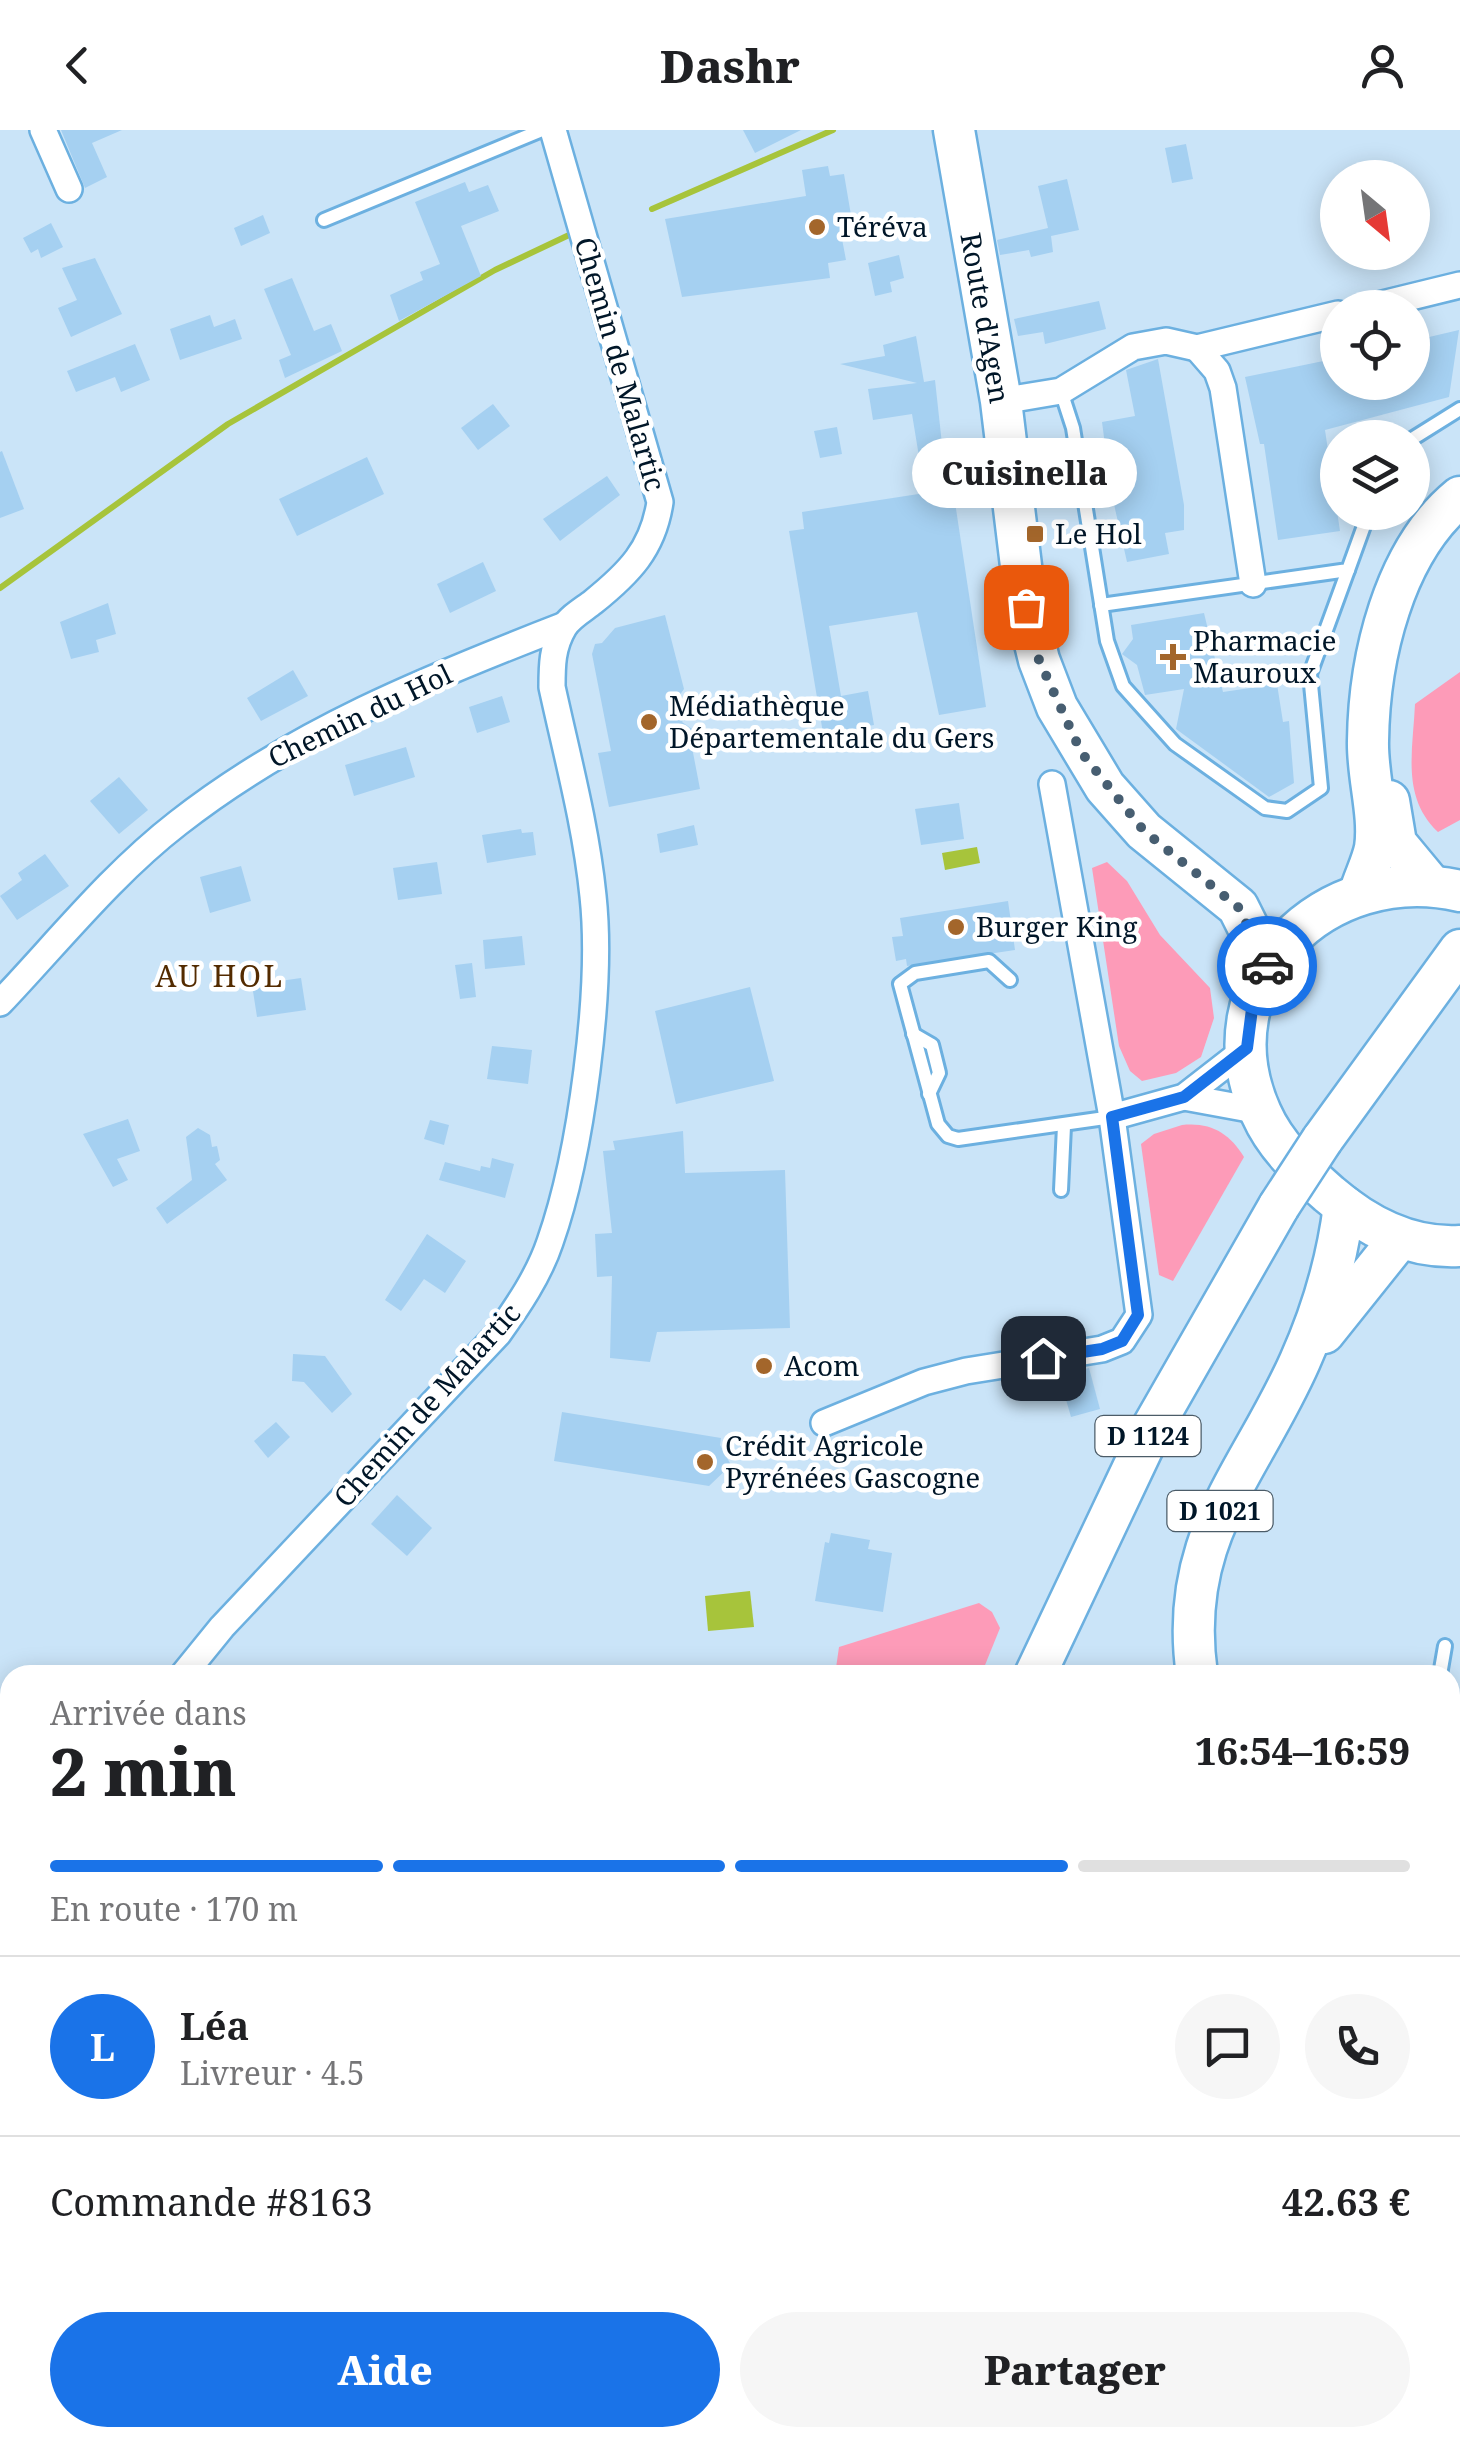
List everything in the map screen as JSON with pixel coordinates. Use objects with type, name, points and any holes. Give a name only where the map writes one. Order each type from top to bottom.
[{"type":"main road","name":"Route d'Agen","points":[[954,130],[1001,401],[1026,607],[1058,707],[1105,787],[1144,831],[1238,907],[1268,967]]},
{"type":"main road","points":[[1360,892],[1375,847],[1368,742],[1372,683],[1386,621],[1422,539],[1460,498]]},
{"type":"main road","points":[[1445,888],[1396,843],[1384,742],[1392,677],[1409,614],[1436,559],[1460,532]]},
{"type":"main road","points":[[1445,888],[1396,884],[1360,892],[1308,920],[1268,967],[1252,1009],[1247,1048],[1260,1112],[1286,1154],[1344,1206],[1400,1238],[1460,1246]]},
{"type":"main road","name":"Route d'Agen","points":[[1238,907],[1308,920]]},
{"type":"main road","name":"D 1124","points":[[1039,1665],[1152,1428],[1279,1206],[1460,950]]},
{"type":"main road","name":"D 1021","points":[[1300,1364],[1331,1282],[1344,1206]]},
{"type":"main road","name":"D 1021","points":[[1196,1665],[1194,1626],[1205,1550],[1225,1496],[1300,1364],[1400,1238]]},
{"type":"street","points":[[43,130],[69,188]]},
{"type":"street","name":"Chemin de Malartic","points":[[192,1665],[498,1334],[520,1304],[550,1243],[574,1142],[596,963],[593,893],[552,688],[552,656],[565,624],[628,574],[656,528],[660,502],[554,130]]},
{"type":"street","points":[[1430,293],[1460,286]]},
{"type":"street","points":[[1001,401],[1062,390],[1133,347],[1166,341],[1196,348],[1320,318]]},
{"type":"street","points":[[1196,348],[1217,371],[1224,388],[1253,584]]},
{"type":"street","name":"Chemin du Hol","points":[[0,1003],[144,853],[247,773],[374,703],[565,624]]},
{"type":"street","points":[[824,1423],[924,1382],[1102,1349],[1122,1341],[1132,1331],[1139,1300],[1112,1117],[1052,784]]},
{"type":"street","points":[[1112,1117],[1184,1097],[1247,1048]]},
{"type":"street","points":[[1184,1097],[1260,1112]]},
{"type":"lane","points":[[324,220],[542,130]]},
{"type":"lane","points":[[1062,390],[1073,428],[1113,664],[1134,703],[1176,744],[1264,808],[1287,811],[1322,788],[1308,688],[1315,653],[1363,530]]},
{"type":"lane","points":[[1430,427],[1460,409]]},
{"type":"lane","points":[[1102,605],[1348,570]]},
{"type":"lane","points":[[1010,980],[989,961],[908,976],[900,984],[938,1124],[948,1136],[958,1139],[1112,1117]]},
{"type":"lane","points":[[1061,1190],[1064,1126]]},
{"type":"lane","points":[[1442,1665],[1445,1646]]},
{"type":"shaded area","points":[[1460,672],[1460,820],[1438,832],[1426,818],[1414,789],[1415,704]]},
{"type":"shaded area","points":[[977,847],[980,863],[945,870],[942,853]]},
{"type":"shaded area","points":[[1107,862],[1127,881],[1160,935],[1210,988],[1214,1018],[1201,1057],[1176,1073],[1142,1081],[1130,1071],[1119,1046],[1092,868]]},
{"type":"shaded area","points":[[1182,1125],[1202,1125],[1218,1131],[1244,1157],[1173,1281],[1159,1275],[1141,1144],[1154,1134]]},
{"type":"shaded area","points":[[750,1591],[754,1627],[708,1631],[705,1596]]},
{"type":"shaded area","points":[[979,1603],[992,1612],[1000,1628],[985,1665],[836,1665],[839,1647]]},
{"type":"building","points":[[61,130],[122,130],[92,143],[107,177],[85,188]]},
{"type":"building","points":[[743,130],[801,130],[755,153]]},
{"type":"building","points":[[1186,144],[1193,179],[1172,183],[1165,148]]},
{"type":"building","points":[[828,166],[830,176],[844,174],[852,221],[839,223],[846,260],[828,263],[830,278],[682,297],[665,219],[806,196],[802,170]]},
{"type":"building","points":[[1067,179],[1079,230],[1051,236],[1053,252],[1031,257],[1029,250],[1000,255],[997,240],[1048,228],[1038,186]]},
{"type":"building","points":[[465,182],[469,192],[488,185],[499,211],[461,226],[481,276],[399,321],[390,295],[423,280],[420,272],[440,264],[415,202]]},
{"type":"building","points":[[263,215],[270,233],[241,246],[234,228]]},
{"type":"building","points":[[51,223],[63,247],[41,258],[38,249],[31,253],[23,238]]},
{"type":"building","points":[[899,255],[904,278],[890,282],[892,292],[875,296],[868,263]]},
{"type":"building","points":[[95,258],[122,314],[71,337],[58,308],[77,300],[62,268]]},
{"type":"building","points":[[292,278],[314,331],[331,324],[342,351],[285,378],[279,360],[291,355],[264,289]]},
{"type":"building","points":[[1099,301],[1106,329],[1045,344],[1043,332],[1018,336],[1014,319]]},
{"type":"building","points":[[210,315],[214,327],[235,319],[242,339],[180,360],[170,329]]},
{"type":"building","points":[[1459,330],[1449,397],[1363,420],[1320,420],[1320,530],[1340,531],[1278,540],[1264,444],[1260,444],[1245,377],[1320,362],[1320,400],[1430,400],[1430,337]]},
{"type":"building","points":[[916,336],[924,382],[935,380],[947,490],[953,489],[986,707],[939,715],[917,612],[829,626],[841,696],[868,691],[874,725],[868,726],[870,738],[825,745],[789,531],[804,529],[802,512],[925,493],[912,414],[873,420],[868,389],[917,383],[840,364],[885,356],[883,345]]},
{"type":"building","points":[[135,344],[150,380],[121,392],[115,377],[76,392],[67,371]]},
{"type":"building","points":[[1158,359],[1184,505],[1184,530],[1165,533],[1169,554],[1127,562],[1111,491],[1102,422],[1135,416],[1126,370]]},
{"type":"building","points":[[493,404],[510,426],[478,450],[461,428]]},
{"type":"building","points":[[837,427],[842,454],[820,458],[814,431]]},
{"type":"building","points":[[0,452],[24,509],[0,518]]},
{"type":"building","points":[[367,457],[384,494],[297,536],[279,499]]},
{"type":"building","points":[[607,476],[620,495],[560,541],[543,519]]},
{"type":"building","points":[[483,562],[496,591],[450,613],[437,584]]},
{"type":"building","points":[[108,603],[116,634],[96,640],[99,652],[71,659],[60,622]]},
{"type":"building","points":[[1204,613],[1223,692],[1277,684],[1283,722],[1289,721],[1294,783],[1269,797],[1176,729],[1184,689],[1145,695],[1137,665],[1122,654],[1133,639],[1131,625]]},
{"type":"building","points":[[665,615],[684,689],[679,696],[687,701],[681,708],[688,713],[682,722],[695,731],[690,737],[700,789],[609,807],[598,753],[611,751],[592,654],[595,644],[602,643],[615,628]]},
{"type":"building","points":[[293,670],[308,696],[261,721],[247,698]]},
{"type":"building","points":[[502,696],[510,722],[477,733],[469,707]]},
{"type":"building","points":[[406,747],[415,777],[354,796],[345,765]]},
{"type":"building","points":[[119,777],[148,810],[119,834],[90,801]]},
{"type":"building","points":[[959,803],[964,839],[921,845],[915,809]]},
{"type":"building","points":[[694,825],[698,845],[660,853],[657,834]]},
{"type":"building","points":[[521,829],[522,833],[533,832],[536,855],[487,863],[482,835]]},
{"type":"building","points":[[45,854],[69,886],[17,920],[0,896],[22,880],[18,873]]},
{"type":"building","points":[[437,862],[442,894],[398,900],[393,868]]},
{"type":"building","points":[[241,866],[251,901],[210,913],[200,877]]},
{"type":"building","name":"Burger King","points":[[1008,901],[1015,950],[907,966],[906,959],[896,961],[892,937],[903,936],[900,918]]},
{"type":"building","points":[[522,936],[525,965],[485,969],[483,940]]},
{"type":"building","points":[[472,963],[476,997],[460,999],[455,965]]},
{"type":"building","points":[[301,978],[306,1010],[257,1017],[252,985]]},
{"type":"building","points":[[750,987],[774,1081],[676,1104],[655,1011]]},
{"type":"building","points":[[492,1046],[532,1050],[528,1084],[487,1079]]},
{"type":"building","points":[[128,1119],[140,1151],[117,1159],[128,1180],[113,1187],[83,1134]]},
{"type":"building","points":[[430,1120],[449,1125],[444,1145],[424,1139]]},
{"type":"building","points":[[198,1128],[210,1135],[212,1147],[217,1146],[220,1160],[215,1164],[227,1180],[167,1224],[156,1208],[192,1180],[186,1137]]},
{"type":"building","points":[[683,1131],[685,1173],[785,1170],[790,1328],[657,1332],[650,1362],[610,1358],[612,1276],[597,1277],[595,1234],[612,1233],[603,1151],[615,1150],[613,1141]]},
{"type":"building","points":[[492,1158],[514,1164],[505,1198],[439,1180],[445,1162],[480,1171],[481,1166],[490,1168]]},
{"type":"building","points":[[427,1234],[466,1261],[445,1293],[424,1279],[401,1311],[385,1300]]},
{"type":"building","points":[[293,1354],[325,1356],[352,1394],[332,1413],[304,1382],[292,1381]]},
{"type":"building","points":[[1089,1368],[1100,1409],[1071,1417],[1059,1375]]},
{"type":"building","points":[[562,1412],[721,1438],[720,1445],[731,1465],[709,1486],[554,1461]]},
{"type":"building","points":[[276,1422],[290,1437],[268,1458],[254,1441]]},
{"type":"building","points":[[397,1495],[432,1528],[407,1556],[371,1524]]},
{"type":"building","points":[[831,1533],[870,1540],[868,1549],[892,1553],[883,1612],[815,1601],[825,1542],[829,1543]]},
{"type":"waterway","points":[[652,209],[833,130]]},
{"type":"waterway","points":[[0,588],[228,424],[495,270],[569,235]]},
{"type":"way so far","points":[[1026,607],[1039,660],[1081,752],[1105,787],[1144,831],[1238,907],[1267,966]]},
{"type":"place","name":"Téréva","points":[[817,227]]},
{"type":"place","name":"Le Hol","points":[[1035,534]]},
{"type":"place","name":"Cuisinella","points":[[1026,607]]},
{"type":"place","name":"Pharmacie Mauroux","points":[[1173,657]]},
{"type":"place","name":"Médiathèque Départementale du Gers","points":[[649,722]]},
{"type":"place","name":"Burger King","points":[[956,927]]},
{"type":"place","name":"Acom","points":[[764,1366]]},
{"type":"place","name":"Crédit Agricole Pyrénées Gascogne","points":[[705,1462]]},
{"type":"district","name":"AU HOL","points":[[220,977]]},
{"type":"route","points":[[1043,1358],[1102,1349],[1122,1341],[1132,1331],[1139,1300],[1112,1117],[1184,1097],[1247,1048],[1252,1009],[1267,966]]}]
